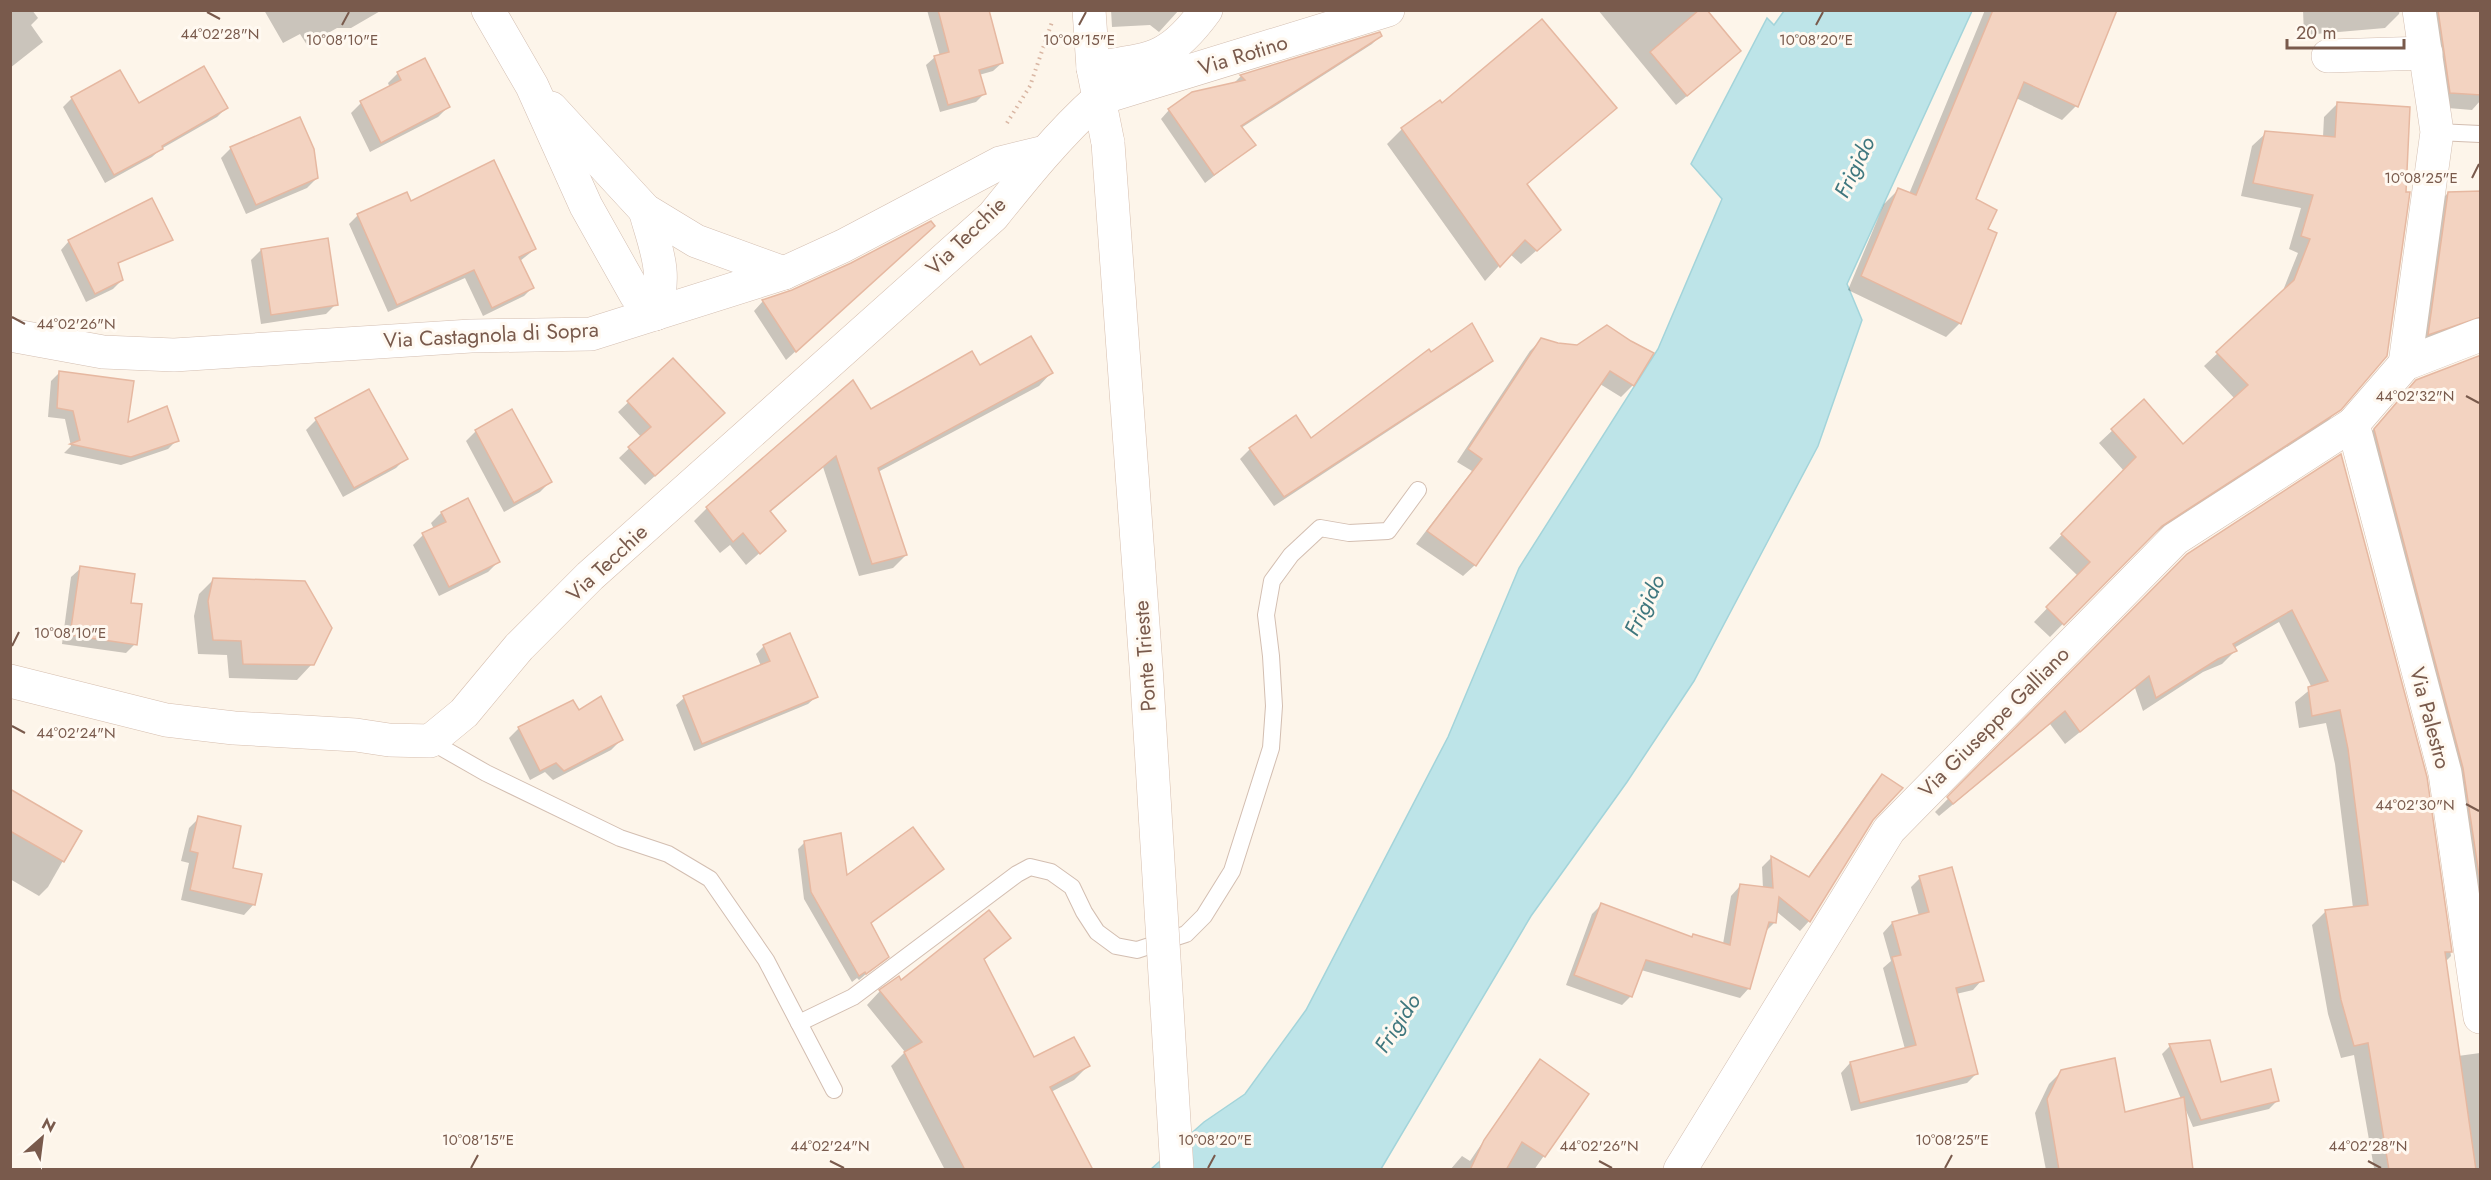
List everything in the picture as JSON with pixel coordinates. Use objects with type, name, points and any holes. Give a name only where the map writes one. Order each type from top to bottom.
[{"type":"street","points":[[488,10],[532,86],[586,206],[636,295],[655,314]]},
{"type":"street","points":[[1095,84],[1177,45],[1206,10]]},
{"type":"street","name":"Via Rotino","points":[[1095,84],[1388,10]]},
{"type":"street","points":[[2419,10],[2437,132],[2405,364],[2481,335]]},
{"type":"street","name":"Ponte Trieste","points":[[1089,15],[1095,84],[1108,144],[1149,724],[1177,1170]]},
{"type":"street","points":[[2328,56],[2426,53]]},
{"type":"street","name":"Via Tecchie","points":[[430,741],[464,713],[519,646],[590,576],[993,216],[1045,152],[1072,123],[1095,84]]},
{"type":"street","points":[[532,86],[645,210],[696,241],[784,273]]},
{"type":"street","name":"Via Castagnola di Sopra","points":[[10,335],[102,352],[174,355],[471,336],[591,334],[784,273],[843,246],[1000,163],[1045,152]]},
{"type":"street","points":[[645,210],[661,263],[660,292],[655,314]]},
{"type":"street","name":"Via Giuseppe Galliano","points":[[1680,1170],[1889,830],[2175,538],[2353,424],[2405,364]]},
{"type":"street","name":"Via Palestro","points":[[2353,424],[2445,773],[2480,1006]]},
{"type":"street","points":[[10,681],[166,720],[234,728],[430,741]]},
{"type":"lane","points":[[2437,132],[2481,134]]},
{"type":"lane","points":[[799,1023],[853,997],[1017,874],[1030,867],[1051,872],[1072,887],[1097,932],[1116,946],[1137,950],[1186,934],[1204,916],[1232,871],[1271,748],[1274,706],[1272,656],[1266,615],[1272,580],[1291,555],[1320,528],[1349,532],[1388,531],[1418,490]]},
{"type":"lane","points":[[430,741],[486,773],[620,838],[668,854],[710,879],[766,960],[834,1090]]},
{"type":"path","points":[[1001,130],[1014,114],[1030,86],[1051,22],[1089,15]]},
{"type":"water","name":"Frigido","points":[[1784,11],[1972,11],[1847,284],[1862,320],[1818,446],[1694,681],[1627,782],[1531,916],[1381,1169],[1150,1170],[1204,1122],[1245,1094],[1306,1010],[1448,737],[1519,568],[1658,349],[1722,199],[1691,164],[1767,18],[1774,25]]},
{"type":"building","points":[[938,10],[989,10],[1003,63],[979,70],[986,94],[948,105],[934,56],[949,52]]},
{"type":"building","points":[[1699,10],[1707,10],[1741,51],[1687,96],[1650,52]]},
{"type":"building","points":[[1993,10],[2117,10],[2078,107],[2024,82],[1976,199],[1997,210],[1988,229],[1997,233],[1961,324],[1861,276],[1898,188],[1916,195]]},
{"type":"building","points":[[2438,10],[2481,10],[2481,95],[2450,93]]},
{"type":"building","points":[[1542,19],[1617,108],[1527,184],[1561,230],[1537,251],[1525,240],[1500,267],[1401,128],[1440,100],[1442,103]]},
{"type":"building","points":[[1380,32],[1382,36],[1241,126],[1256,145],[1214,175],[1168,109],[1192,92],[1245,80],[1240,75]]},
{"type":"building","points":[[425,58],[450,107],[381,143],[360,101],[401,80],[397,72]]},
{"type":"building","points":[[204,66],[228,108],[162,146],[163,149],[114,175],[71,97],[120,70],[139,103]]},
{"type":"building","points":[[2337,102],[2410,107],[2406,192],[2410,192],[2387,356],[2341,410],[2162,526],[2064,625],[2046,607],[2090,562],[2061,534],[2136,457],[2111,429],[2144,399],[2183,444],[2248,385],[2216,352],[2294,280],[2310,239],[2301,236],[2313,195],[2253,183],[2265,131],[2335,137]]},
{"type":"building","points":[[300,117],[314,149],[318,178],[256,205],[230,147]]},
{"type":"building","points":[[494,160],[536,249],[519,257],[534,288],[492,308],[474,270],[397,305],[357,214],[407,192],[411,201]]},
{"type":"building","points":[[2481,191],[2481,317],[2428,335],[2448,192]]},
{"type":"building","points":[[152,198],[173,240],[118,263],[123,280],[95,294],[68,240]]},
{"type":"building","points":[[931,221],[935,226],[796,352],[762,300],[792,290],[851,263]]},
{"type":"building","points":[[328,238],[338,305],[271,315],[261,249]]},
{"type":"building","points":[[1472,323],[1493,361],[1284,497],[1249,448],[1296,415],[1311,438],[1429,349],[1431,352]]},
{"type":"building","points":[[1607,325],[1654,353],[1634,386],[1610,371],[1476,566],[1427,531],[1482,459],[1468,449],[1541,338],[1577,345]]},
{"type":"building","points":[[1031,336],[1053,373],[878,468],[907,555],[872,564],[836,456],[770,511],[786,531],[760,554],[743,533],[733,542],[706,507],[853,380],[871,409],[972,351],[980,365]]},
{"type":"building","points":[[2481,355],[2481,888],[2463,768],[2374,429],[2416,380]]},
{"type":"building","points":[[673,358],[725,413],[655,476],[628,447],[651,427],[627,401]]},
{"type":"building","points":[[59,371],[134,381],[128,422],[167,406],[179,441],[131,457],[70,444],[80,440],[73,411],[57,408]]},
{"type":"building","points":[[369,389],[408,459],[354,488],[315,418]]},
{"type":"building","points":[[512,409],[552,482],[514,503],[475,430]]},
{"type":"building","points":[[2341,454],[2427,777],[2452,952],[2445,952],[2476,1170],[2389,1170],[2368,1043],[2354,1046],[2341,1000],[2325,910],[2368,905],[2348,749],[2340,710],[2312,716],[2308,687],[2328,681],[2292,610],[2233,644],[2237,651],[2218,659],[2156,698],[2149,676],[2080,732],[2065,711],[1953,804],[1947,797],[2187,554]]},
{"type":"building","points":[[468,498],[500,562],[449,587],[422,533],[446,522],[441,512]]},
{"type":"building","points":[[80,566],[135,574],[131,603],[142,604],[137,645],[70,635]]},
{"type":"building","points":[[213,578],[305,581],[332,628],[314,665],[243,664],[241,641],[213,640],[208,601]]},
{"type":"building","points":[[790,633],[818,697],[702,744],[683,696],[770,661],[763,645]]},
{"type":"building","points":[[601,696],[623,740],[564,771],[556,763],[540,771],[518,727],[573,700],[579,710]]},
{"type":"building","points":[[1882,774],[1903,788],[1873,820],[1810,922],[1779,897],[1776,923],[1769,922],[1750,989],[1646,960],[1632,997],[1574,975],[1601,903],[1692,937],[1693,934],[1730,945],[1740,884],[1773,888],[1771,856],[1809,877]]},
{"type":"building","points":[[10,789],[82,831],[64,862],[10,831]]},
{"type":"building","points":[[198,816],[241,826],[233,868],[262,874],[255,905],[190,890],[198,853],[190,851]]},
{"type":"building","points":[[913,827],[944,869],[871,923],[889,957],[866,974],[865,972],[859,976],[811,892],[804,841],[841,833],[847,875]]},
{"type":"building","points":[[1952,867],[1984,981],[1956,988],[1978,1074],[1860,1103],[1850,1062],[1916,1045],[1892,957],[1901,955],[1892,922],[1929,912],[1919,876]]},
{"type":"building","points":[[989,910],[1011,938],[984,959],[1034,1057],[1074,1037],[1090,1066],[1050,1087],[1093,1170],[965,1170],[904,1052],[922,1042],[879,990],[899,976],[901,980]]},
{"type":"building","points":[[2210,1040],[2221,1082],[2271,1069],[2279,1101],[2201,1120],[2169,1044]]},
{"type":"building","points":[[2115,1058],[2125,1112],[2184,1097],[2193,1170],[2059,1170],[2047,1099],[2061,1070]]},
{"type":"building","points":[[1540,1059],[1589,1094],[1545,1157],[1522,1142],[1506,1170],[1470,1170],[1484,1140]]}]
